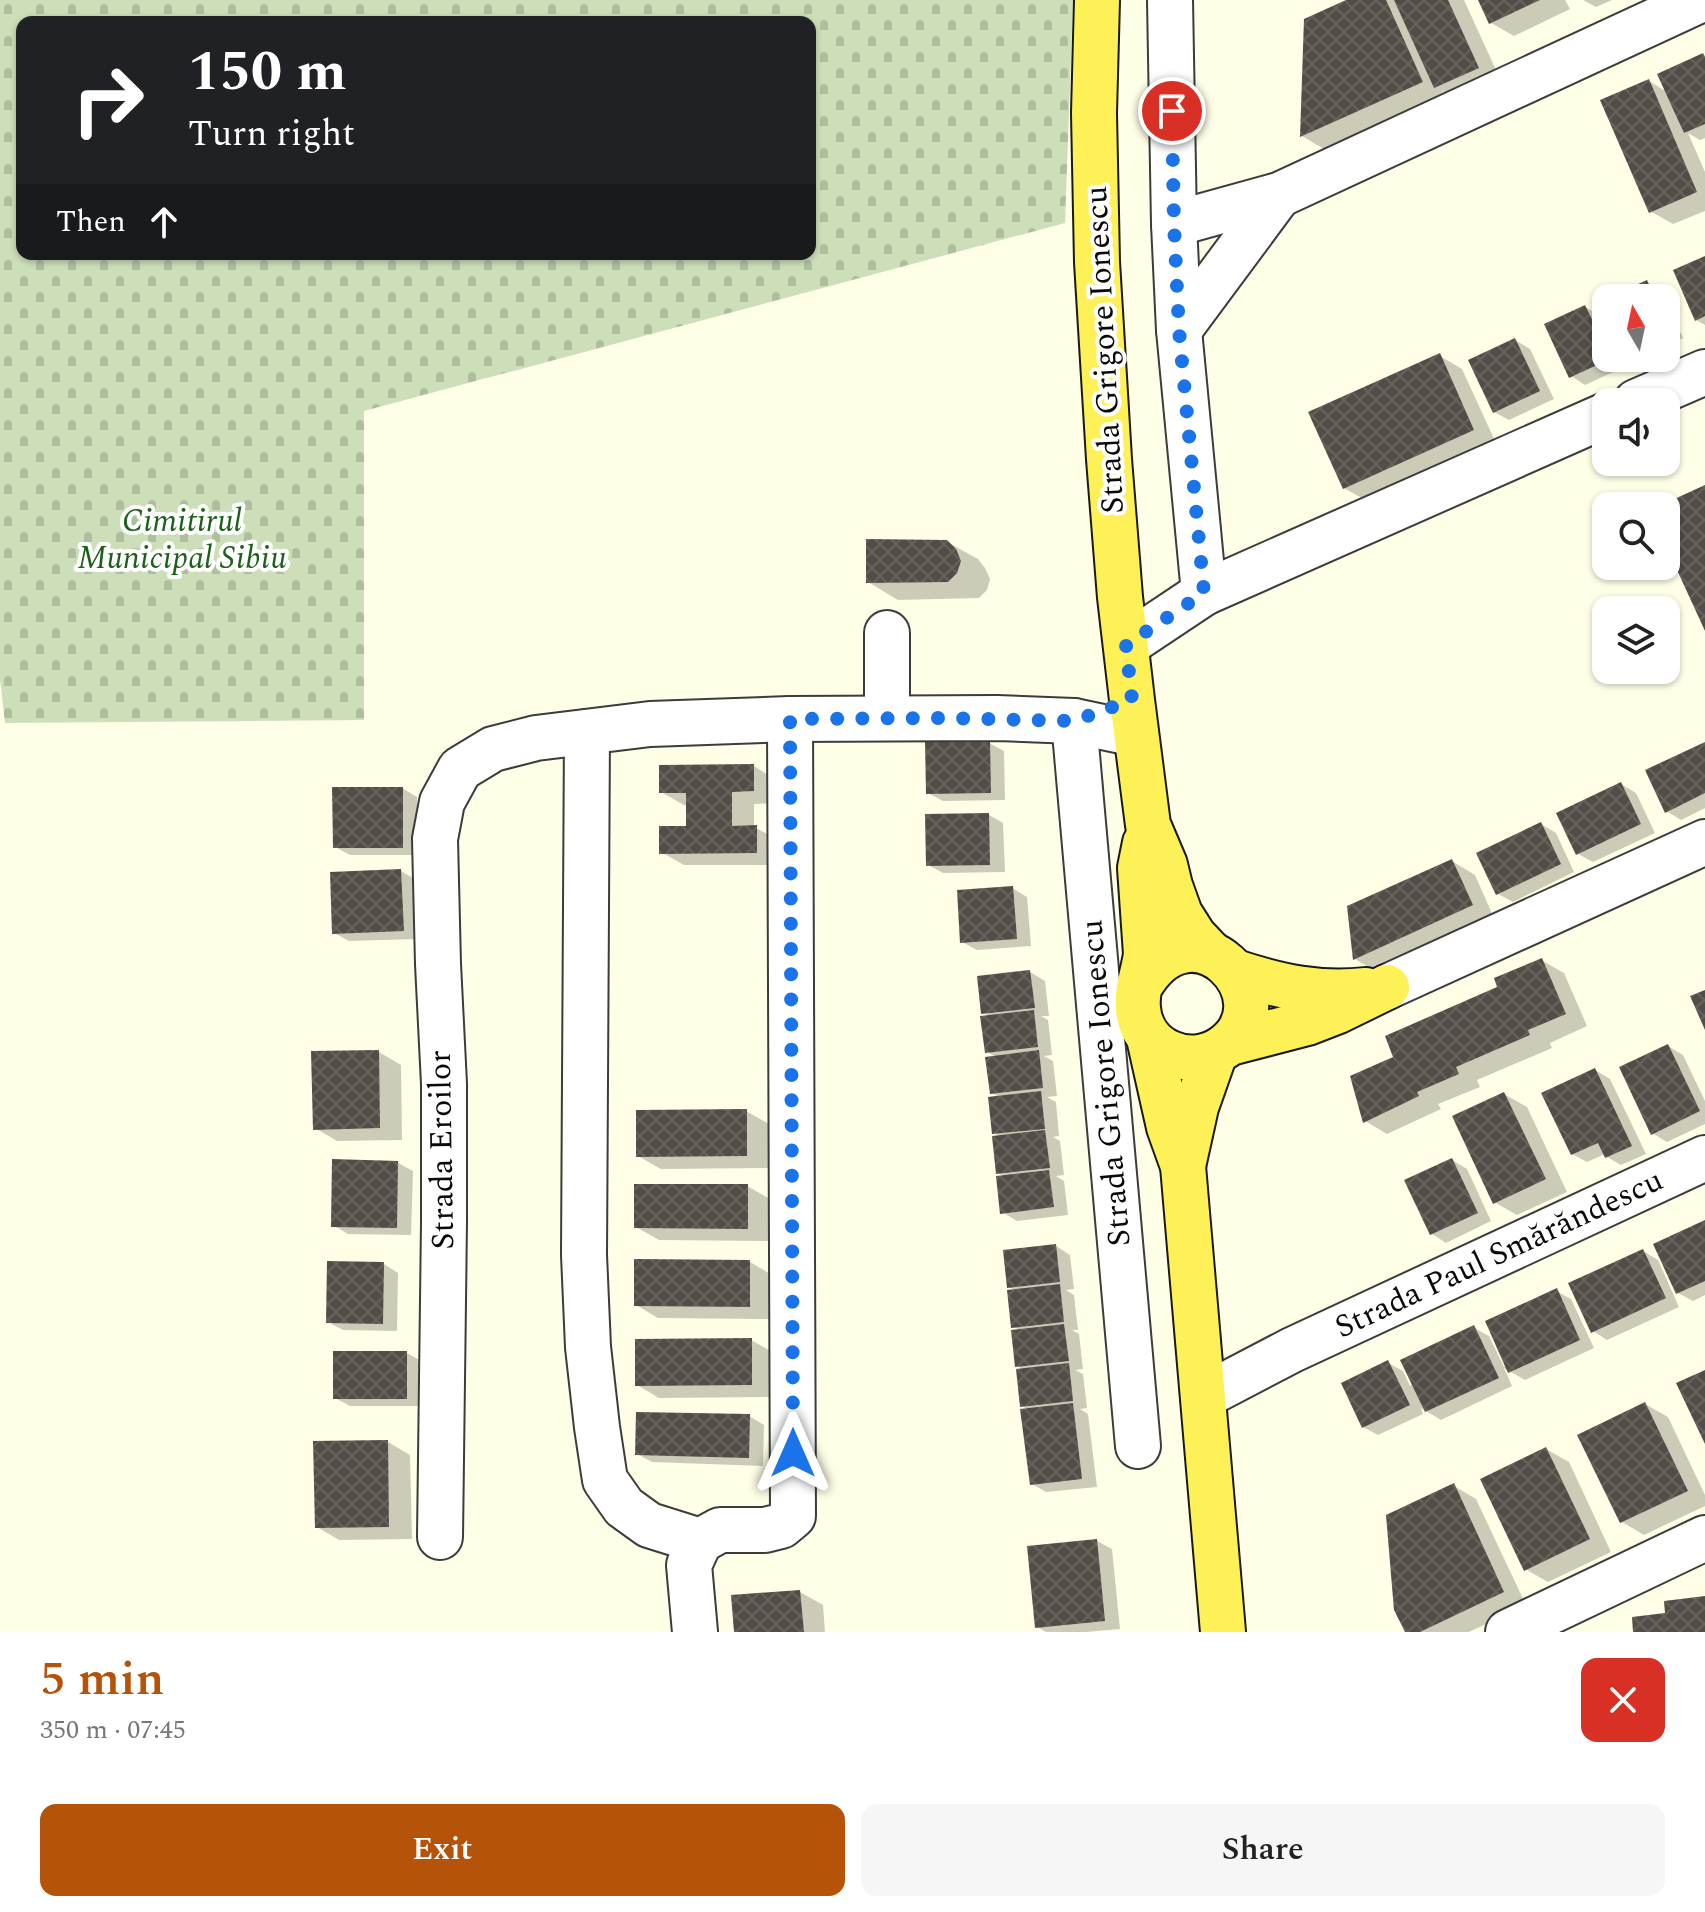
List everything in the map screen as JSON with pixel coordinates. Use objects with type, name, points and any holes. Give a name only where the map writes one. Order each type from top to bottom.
[{"type":"main road","name":"Strada Grigore Ionescu","points":[[1097,0],[1094,113],[1097,262],[1109,459],[1120,597],[1148,825],[1165,865],[1180,914],[1194,936],[1223,962],[1242,985],[1246,1000],[1245,1016],[1239,1030],[1222,1048],[1196,1107],[1183,1166]]},
{"type":"main road","name":"Strada Grigore Ionescu","points":[[1148,825],[1140,868],[1146,943],[1137,1005],[1140,1022],[1149,1038],[1162,1051],[1179,1057],[1197,1058],[1222,1048]]},
{"type":"main road","name":"Strada Grigore Ionescu","points":[[1140,986],[1149,971],[1162,959],[1179,951],[1195,950],[1223,962]]},
{"type":"main road","points":[[1223,962],[1273,984],[1304,990],[1347,992],[1387,987]]},
{"type":"main road","points":[[1222,1048],[1307,1023],[1387,987]]},
{"type":"main road","name":"Strada Grigore Ionescu","points":[[1149,1038],[1169,1127],[1183,1166],[1223,1632]]},
{"type":"street","points":[[1170,0],[1179,330],[1204,593]]},
{"type":"street","points":[[1174,224],[1279,195],[1700,0]]},
{"type":"street","points":[[1179,330],[1279,195]]},
{"type":"street","points":[[1668,388],[1705,372]]},
{"type":"street","points":[[1126,645],[1204,593],[1592,421]]},
{"type":"street","points":[[1120,597],[1204,593]]},
{"type":"street","points":[[887,633],[887,718]]},
{"type":"street","points":[[700,1541],[649,1525],[624,1507],[605,1480],[597,1427],[588,1347],[584,1255],[587,732],[650,724],[790,719],[1074,721],[1134,717]]},
{"type":"street","points":[[695,1632],[689,1565],[700,1541],[720,1530],[765,1530],[781,1526],[793,1516],[790,719]]},
{"type":"street","name":"Strada Grigore Ionescu","points":[[1074,721],[1138,1446]]},
{"type":"street","name":"Strada Eroilor","points":[[440,1537],[444,1084],[435,839],[442,802],[460,769],[493,749],[536,738],[587,732]]},
{"type":"street","points":[[1387,987],[1705,842]]},
{"type":"street","name":"Strada Paul Smărăndescu","points":[[1204,1396],[1292,1350],[1705,1158]]},
{"type":"street","name":"Strada Paul Smărăndescu","points":[[1200,1345],[1292,1350]]},
{"type":"street","points":[[1508,1632],[1705,1538]]},
{"type":"green space","name":"Cimitirul Municipal Sibiu","points":[[0,0],[1073,0],[1065,223],[364,411],[364,720],[5,723],[0,679]]},
{"type":"building","points":[[1346,0],[1386,0],[1423,82],[1300,137],[1304,19]]},
{"type":"building","points":[[1394,0],[1448,0],[1479,68],[1434,88]]},
{"type":"building","points":[[1478,0],[1540,0],[1489,24]]},
{"type":"building","points":[[1703,53],[1705,124],[1684,133],[1657,74]]},
{"type":"building","points":[[1649,79],[1697,192],[1649,213],[1600,100]]},
{"type":"building","points":[[1705,256],[1705,316],[1695,321],[1673,270]]},
{"type":"building","points":[[1585,305],[1592,319],[1592,367],[1569,378],[1544,324]]},
{"type":"building","points":[[1515,338],[1540,391],[1493,413],[1468,360]]},
{"type":"building","points":[[1440,353],[1474,430],[1343,489],[1308,412]]},
{"type":"building","points":[[1705,485],[1705,631],[1680,577],[1680,496]]},
{"type":"building","points":[[866,539],[947,540],[956,549],[961,561],[957,573],[948,582],[866,583]]},
{"type":"building","points":[[990,741],[991,793],[926,794],[925,742]]},
{"type":"building","points":[[1705,742],[1705,793],[1665,813],[1645,770]]},
{"type":"building","points":[[754,764],[754,791],[732,792],[732,826],[757,825],[757,853],[659,854],[659,826],[686,826],[686,793],[659,793],[659,765]]},
{"type":"building","points":[[1621,782],[1641,824],[1576,855],[1556,813]]},
{"type":"building","points":[[332,787],[403,787],[403,848],[333,848]]},
{"type":"building","points":[[989,813],[990,865],[926,866],[925,814]]},
{"type":"building","points":[[1541,822],[1561,864],[1496,895],[1476,853]]},
{"type":"building","points":[[1452,859],[1473,905],[1353,960],[1347,906]]},
{"type":"building","points":[[401,869],[404,931],[332,934],[330,872]]},
{"type":"building","points":[[1013,886],[1017,939],[960,943],[957,890]]},
{"type":"building","points":[[1542,958],[1566,1014],[1528,1030],[1530,1035],[1456,1067],[1459,1074],[1417,1092],[1419,1096],[1363,1123],[1350,1076],[1393,1057],[1385,1036],[1497,987],[1494,978]]},
{"type":"building","points":[[1030,970],[1035,1008],[981,1014],[977,976]]},
{"type":"building","points":[[1705,990],[1705,1030],[1690,996]]},
{"type":"building","points":[[1034,1010],[1038,1047],[985,1053],[980,1016]]},
{"type":"building","points":[[1668,1044],[1700,1111],[1651,1135],[1619,1067]]},
{"type":"building","points":[[379,1050],[380,1128],[313,1130],[311,1051]]},
{"type":"building","points":[[1039,1050],[1043,1088],[990,1094],[985,1057]]},
{"type":"building","points":[[1595,1068],[1632,1146],[1605,1158],[1598,1143],[1571,1155],[1541,1093]]},
{"type":"building","points":[[1041,1091],[1045,1129],[992,1134],[988,1097]]},
{"type":"building","points":[[1504,1092],[1546,1179],[1493,1204],[1452,1116]]},
{"type":"building","points":[[747,1109],[747,1156],[636,1157],[636,1110]]},
{"type":"building","points":[[1045,1130],[1050,1168],[996,1174],[992,1136]]},
{"type":"building","points":[[1452,1158],[1478,1213],[1430,1235],[1404,1180]]},
{"type":"building","points":[[332,1159],[398,1161],[397,1228],[331,1227]]},
{"type":"building","points":[[1049,1170],[1054,1207],[1000,1214],[996,1176]]},
{"type":"building","points":[[634,1184],[748,1184],[748,1229],[634,1228]]},
{"type":"building","points":[[1705,1220],[1705,1281],[1676,1294],[1653,1244]]},
{"type":"building","points":[[1056,1244],[1060,1282],[1007,1288],[1003,1250]]},
{"type":"building","points":[[1643,1249],[1666,1298],[1591,1333],[1568,1283]]},
{"type":"building","points":[[634,1259],[750,1260],[750,1307],[634,1306]]},
{"type":"building","points":[[327,1261],[384,1262],[383,1324],[326,1323]]},
{"type":"building","points":[[1060,1284],[1064,1322],[1011,1328],[1007,1290]]},
{"type":"building","points":[[1557,1288],[1580,1340],[1508,1373],[1485,1321]]},
{"type":"building","points":[[1064,1324],[1069,1361],[1015,1367],[1011,1330]]},
{"type":"building","points":[[1474,1325],[1499,1378],[1425,1412],[1400,1360]]},
{"type":"building","points":[[752,1338],[752,1385],[635,1386],[635,1339]]},
{"type":"building","points":[[333,1351],[407,1351],[407,1399],[333,1399]]},
{"type":"building","points":[[1388,1360],[1410,1405],[1362,1428],[1341,1383]]},
{"type":"building","points":[[1069,1363],[1073,1401],[1020,1407],[1016,1369]]},
{"type":"building","points":[[1705,1370],[1705,1444],[1676,1383]]},
{"type":"building","points":[[1645,1402],[1688,1491],[1620,1523],[1577,1435]]},
{"type":"building","points":[[1073,1403],[1082,1479],[1030,1485],[1020,1409]]},
{"type":"building","points":[[636,1412],[750,1414],[749,1458],[635,1455]]},
{"type":"building","points":[[388,1440],[389,1527],[315,1528],[313,1441]]},
{"type":"building","points":[[1546,1447],[1590,1539],[1524,1571],[1480,1479]]},
{"type":"building","points":[[1454,1483],[1504,1592],[1420,1632],[1405,1632],[1394,1610],[1386,1515]]},
{"type":"building","points":[[1097,1539],[1105,1621],[1035,1628],[1027,1546]]},
{"type":"building","points":[[800,1590],[804,1632],[734,1632],[731,1595]]},
{"type":"building","points":[[1705,1596],[1705,1632],[1633,1632],[1632,1617],[1665,1613],[1664,1601]]},
{"type":"route","points":[[793,1453],[790,719],[997,718],[1074,721],[1132,700],[1126,645],[1204,593],[1179,330],[1172,111]]}]
